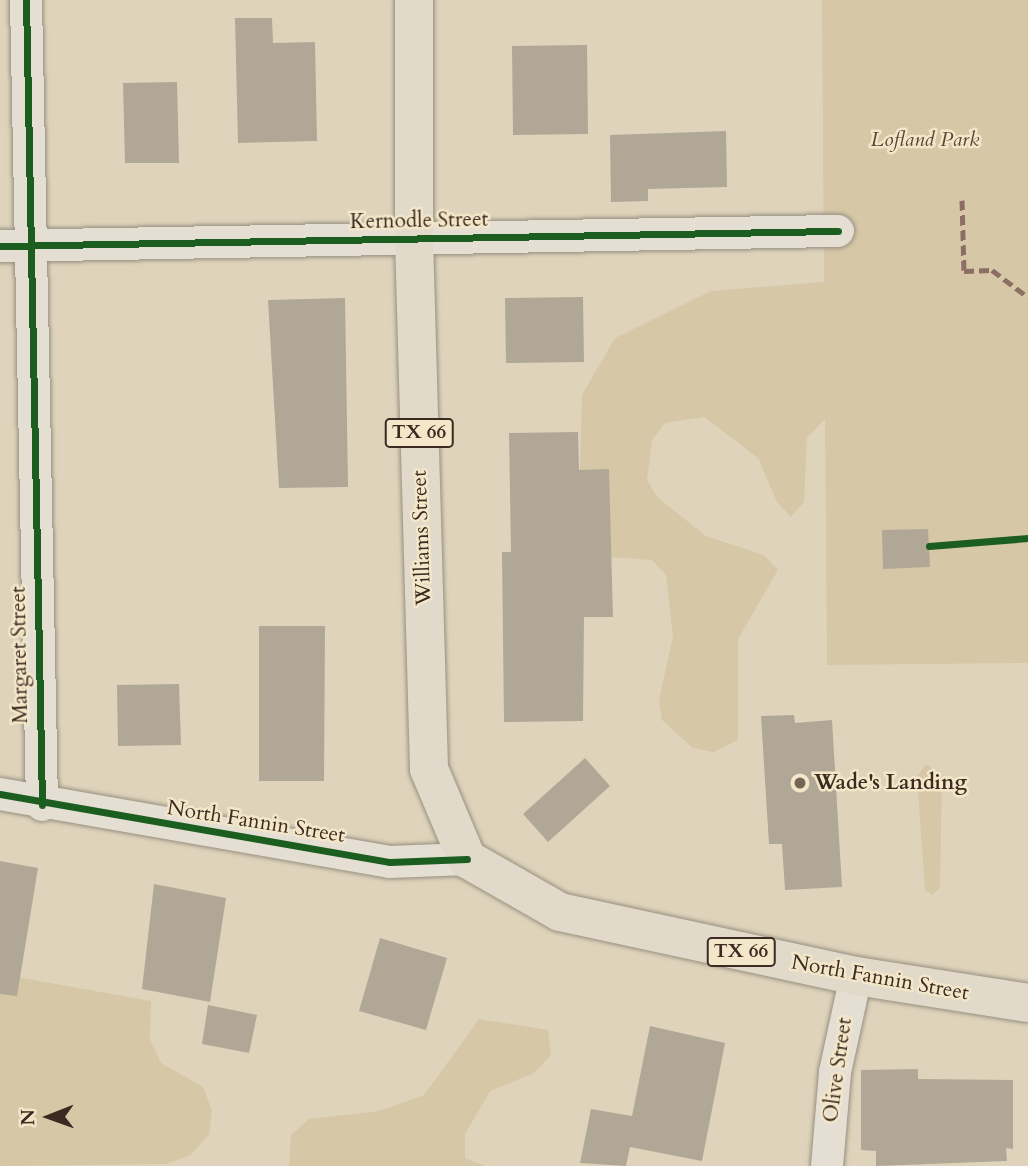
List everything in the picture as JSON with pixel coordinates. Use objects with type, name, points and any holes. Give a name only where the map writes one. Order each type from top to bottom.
[{"type":"main road","name":"Williams Street","points":[[414,0],[414,238],[429,769],[467,859]]},
{"type":"main road","name":"North Fannin Street","points":[[467,859],[559,912],[856,976],[1028,1003]]},
{"type":"street","name":"Margaret Street","points":[[26,0],[14,246],[42,805]]},
{"type":"street","name":"Kernodle Street","points":[[14,246],[838,231]]},
{"type":"street","name":"North Fannin Street","points":[[0,794],[42,805],[390,862],[467,859]]},
{"type":"street","name":"Olive Street","points":[[827,1166],[835,1072],[856,976]]},
{"type":"green space","name":"Lofland Park","points":[[822,0],[1028,0],[1028,663],[827,665],[825,419],[807,438],[804,502],[791,517],[777,502],[758,458],[704,417],[665,423],[652,440],[647,480],[657,497],[706,536],[764,555],[778,570],[738,639],[738,740],[713,752],[693,748],[662,720],[659,700],[673,636],[666,575],[652,560],[593,556],[578,542],[582,395],[615,338],[711,291],[824,282]]},
{"type":"green space","points":[[926,764],[942,775],[940,888],[932,895],[925,890],[917,776]]},
{"type":"green space","points":[[0,974],[151,1001],[150,1039],[161,1063],[203,1087],[212,1110],[209,1135],[190,1155],[166,1164],[0,1166]]},
{"type":"green space","points":[[479,1019],[548,1030],[551,1055],[534,1073],[490,1091],[465,1134],[465,1158],[485,1166],[289,1166],[291,1135],[309,1119],[379,1111],[424,1095]]},
{"type":"building","points":[[235,18],[272,18],[273,43],[315,42],[317,141],[238,143]]},
{"type":"building","points":[[587,45],[588,134],[513,135],[512,46]]},
{"type":"building","points":[[177,82],[179,163],[125,163],[123,83]]},
{"type":"building","points":[[726,131],[727,187],[648,189],[648,201],[611,202],[610,135]]},
{"type":"building","points":[[583,297],[584,362],[506,363],[505,298]]},
{"type":"building","points":[[345,298],[348,487],[279,488],[268,300]]},
{"type":"building","points":[[578,432],[579,470],[609,469],[613,617],[584,617],[583,721],[504,722],[502,552],[511,552],[509,433]]},
{"type":"building","points":[[928,529],[930,567],[883,569],[882,530]]},
{"type":"building","points":[[259,626],[325,626],[324,781],[259,781]]},
{"type":"building","points":[[179,684],[181,745],[118,746],[117,685]]},
{"type":"building","name":"Wade's Landing","points":[[794,715],[795,723],[832,720],[842,887],[785,890],[782,844],[769,844],[761,716]]},
{"type":"building","points":[[585,758],[610,786],[548,842],[523,814]]},
{"type":"building","points":[[0,861],[38,868],[17,996],[0,994]]},
{"type":"building","points":[[154,884],[226,898],[210,1002],[142,989]]},
{"type":"building","points":[[380,938],[447,958],[426,1030],[359,1011]]},
{"type":"building","points":[[208,1005],[257,1015],[249,1053],[202,1044]]},
{"type":"building","points":[[650,1026],[725,1043],[702,1161],[630,1147],[626,1166],[580,1163],[591,1109],[632,1116]]},
{"type":"building","points":[[918,1069],[918,1079],[1013,1080],[1013,1149],[1006,1148],[1007,1161],[876,1166],[876,1151],[861,1150],[861,1070]]},
{"type":"marked path","points":[[962,200],[964,271],[992,270],[1028,297]]},
{"type":"cycle path","points":[[26,0],[42,805]]},
{"type":"cycle path","points":[[0,246],[838,231]]},
{"type":"cycle path","points":[[929,546],[1028,538]]},
{"type":"cycle path","points":[[0,794],[390,862],[467,859]]},
{"type":"place","name":"Wade's Landing","points":[[800,783]]}]
